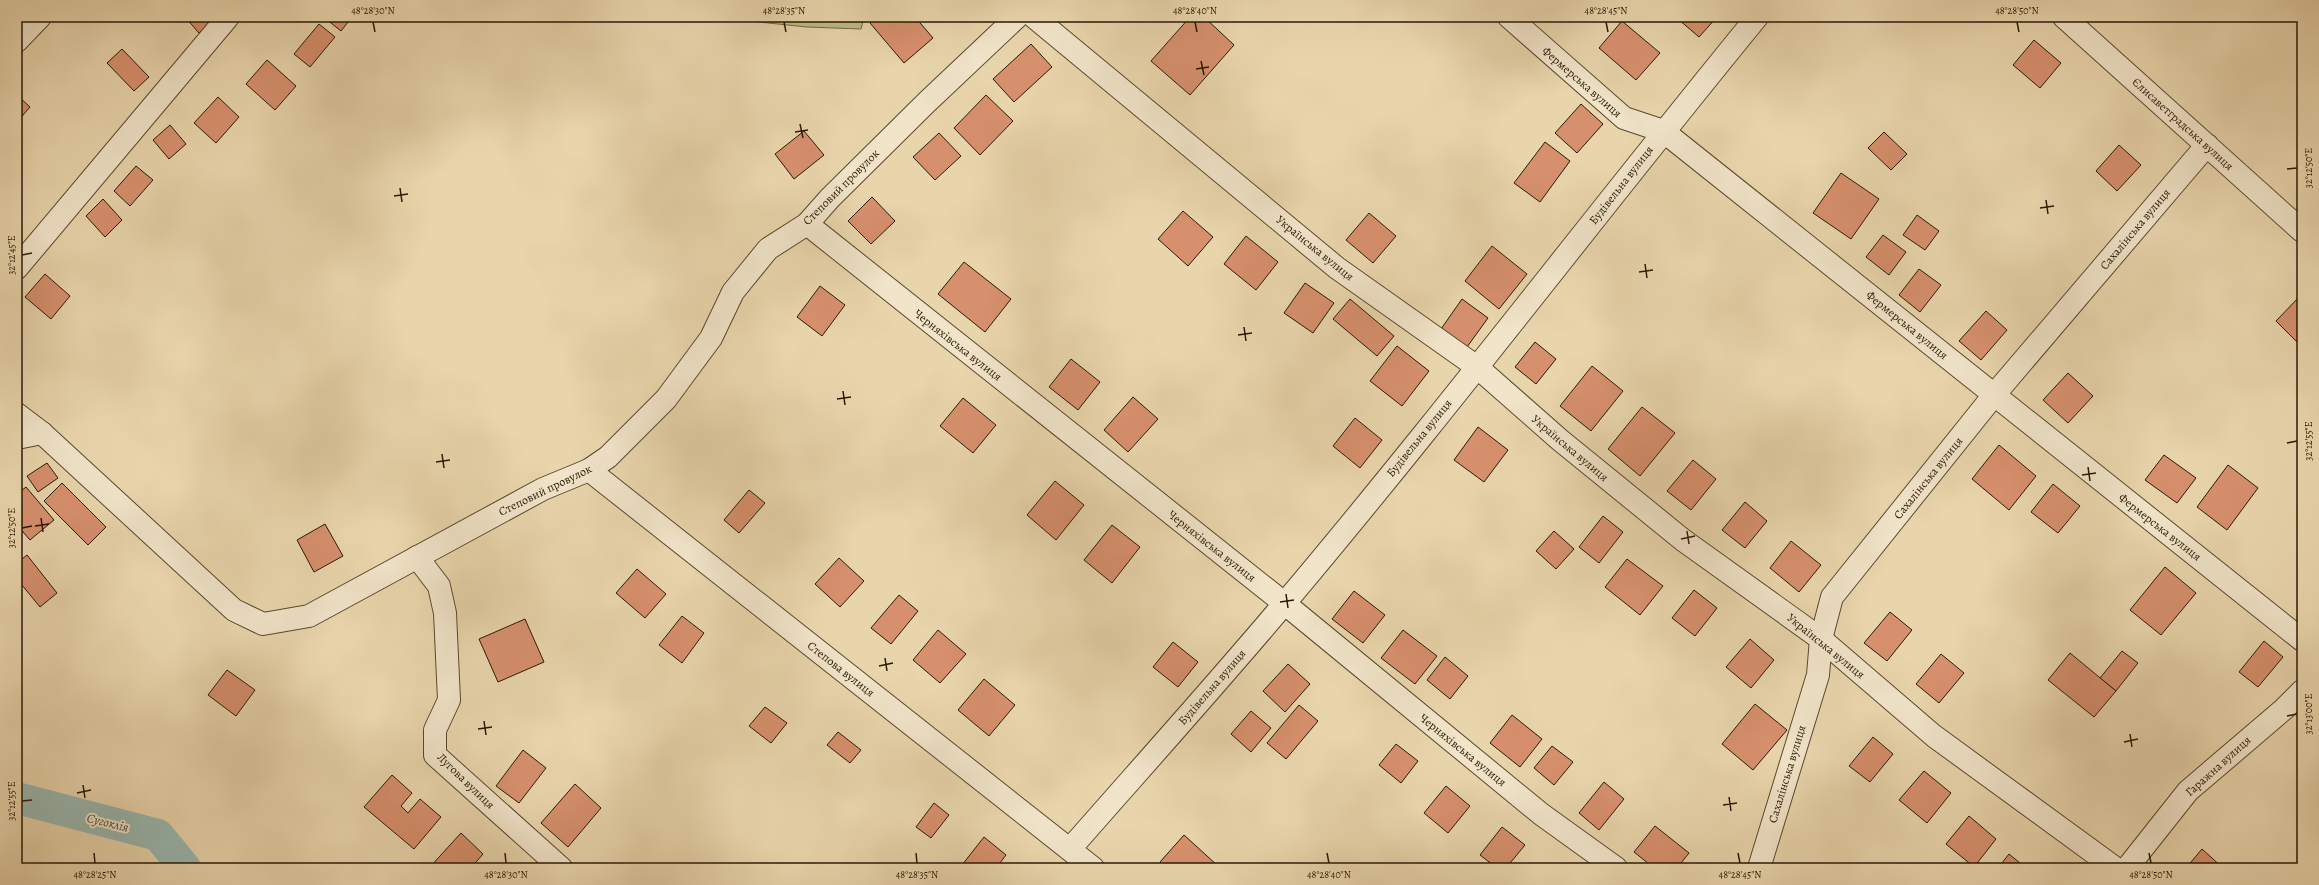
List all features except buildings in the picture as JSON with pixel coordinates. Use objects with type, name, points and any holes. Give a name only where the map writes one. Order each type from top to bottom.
[{"type":"street","points":[[17,41],[40,17]]},
{"type":"street","points":[[17,268],[228,17]]},
{"type":"street","name":"Степовий провулок","points":[[17,414],[42,433],[234,610],[263,624],[309,616],[543,489],[589,470],[608,457],[666,399],[711,338],[733,292],[768,249],[807,224],[830,198],[921,107],[1017,17]]},
{"type":"street","name":"Українська вулиця","points":[[1034,17],[1337,268],[1477,367],[1560,440],[1683,540],[1821,639],[1934,736],[2115,868]]},
{"type":"street","name":"Фермерська вулиця","points":[[1509,17],[1624,118],[1663,131],[2302,640]]},
{"type":"street","name":"Будівельна вулиця","points":[[1070,849],[1284,603],[1477,367],[1663,131],[1757,17]]},
{"type":"street","name":"Єлисаветградська вулиця","points":[[2064,17],[2302,231]]},
{"type":"street","name":"Сахалінська вулиця","points":[[1758,868],[1818,675],[1821,639],[1832,597],[1994,395],[2207,145]]},
{"type":"street","name":"Черняхівська вулиця","points":[[807,224],[1284,603],[1541,814],[1616,868]]},
{"type":"street","points":[[17,438],[42,433]]},
{"type":"street","name":"Степова вулиця","points":[[589,470],[1093,868]]},
{"type":"street","name":"Лугова вулиця","points":[[417,557],[439,586],[445,613],[449,700],[435,730],[436,755],[561,868]]},
{"type":"street","name":"Гаражна вулиця","points":[[2127,868],[2188,791],[2284,709],[2302,691]]},
{"type":"green space","points":[[710,17],[864,17],[861,29],[807,27]]},
{"type":"waterway","name":"Сугоклія","points":[[17,798],[158,835],[185,868]]}]
